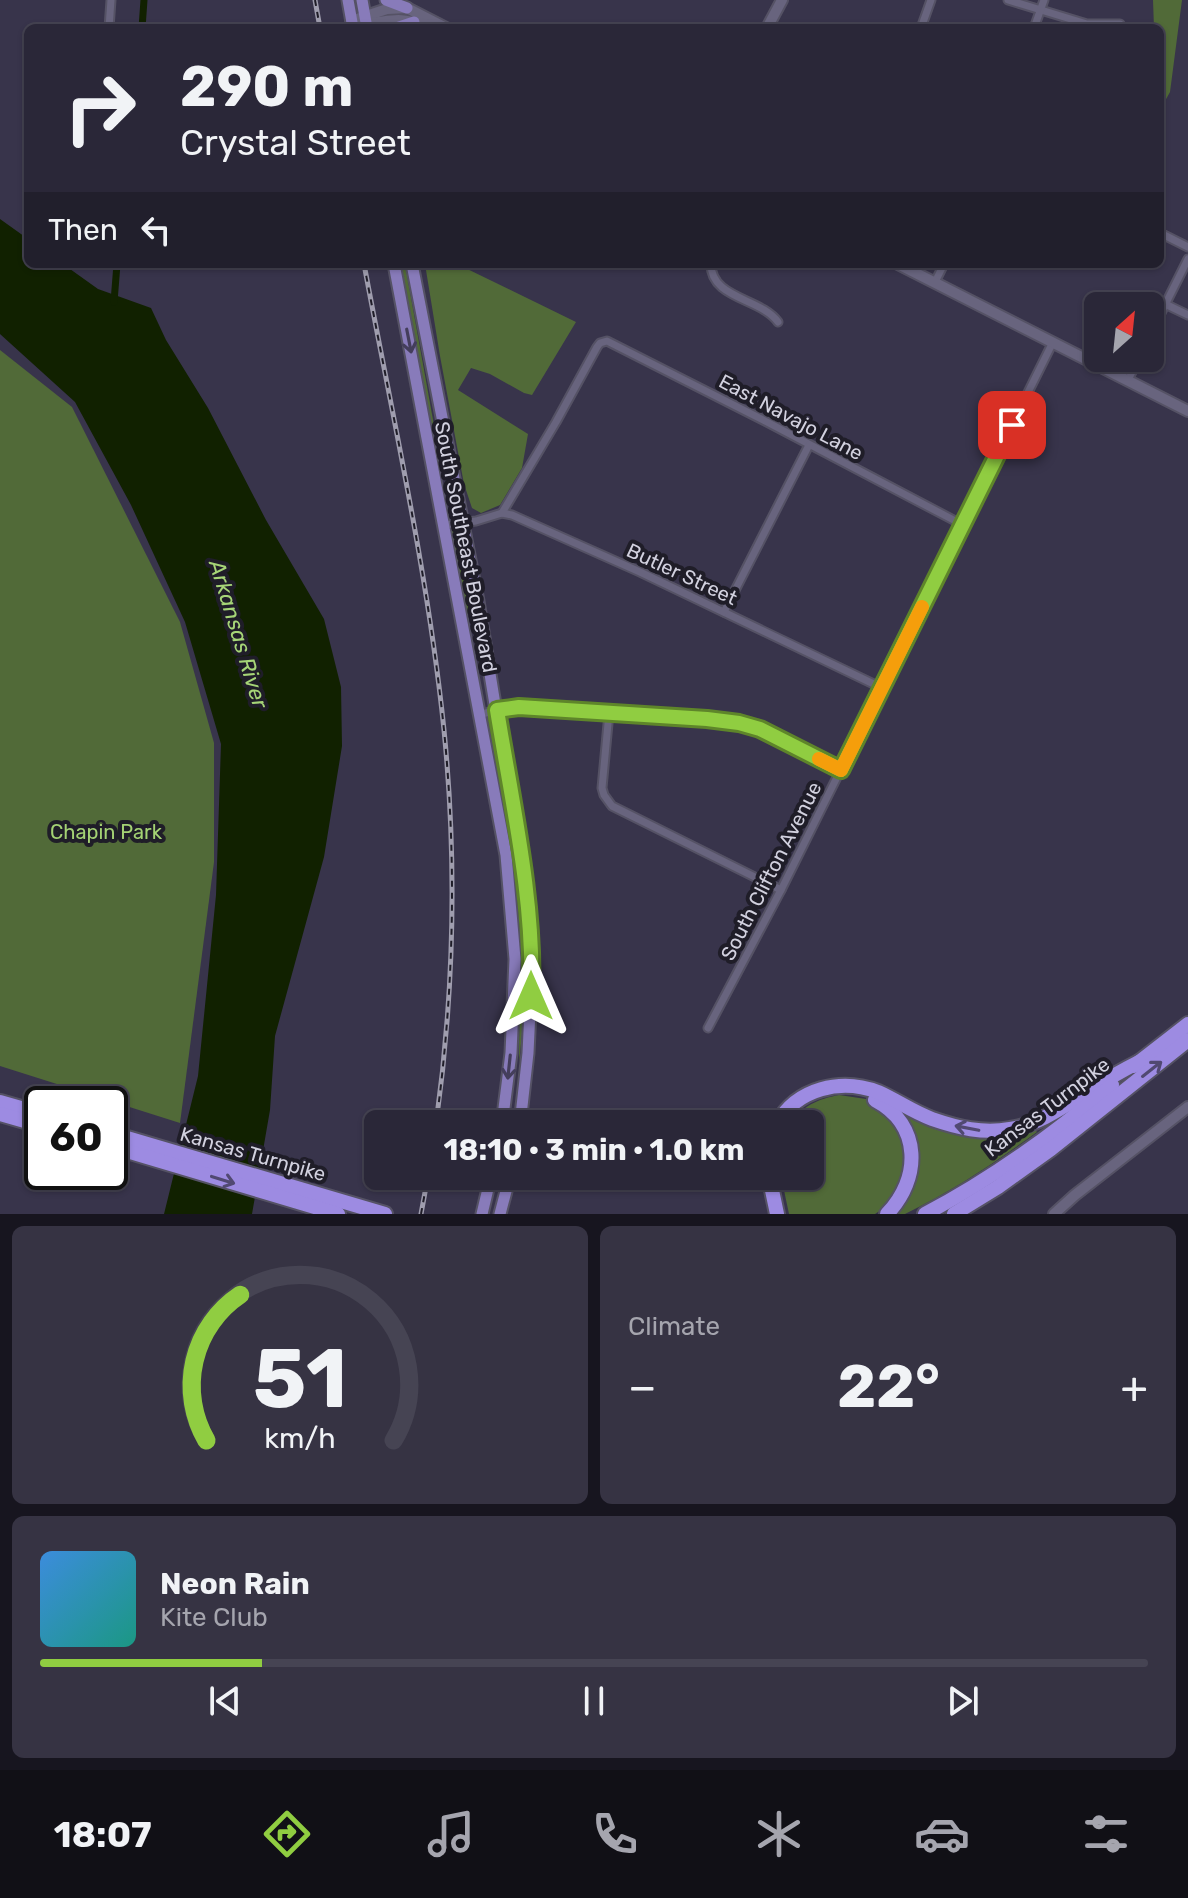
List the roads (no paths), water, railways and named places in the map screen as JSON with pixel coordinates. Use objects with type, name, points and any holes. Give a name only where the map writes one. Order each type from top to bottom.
[{"type":"highway","name":"Kansas Turnpike","points":[[925,1214],[1019,1156],[1188,1024]]},
{"type":"highway","name":"Kansas Turnpike","points":[[954,1214],[1051,1149],[1188,1040]]},
{"type":"highway","points":[[787,1110],[809,1094],[827,1087],[846,1085],[880,1093],[928,1117],[962,1128],[977,1131],[1012,1129],[1058,1111],[1139,1062]]},
{"type":"highway","points":[[797,1110],[814,1097],[841,1091],[870,1097],[894,1113],[907,1135],[912,1161],[906,1189],[887,1214]]},
{"type":"highway","points":[[0,1102],[24,1109]]},
{"type":"highway","points":[[0,1114],[24,1121]]},
{"type":"highway","name":"Kansas Turnpike","points":[[128,1141],[149,1151],[320,1202],[385,1214]]},
{"type":"highway","name":"Kansas Turnpike","points":[[128,1148],[149,1151]]},
{"type":"highway","points":[[961,1214],[998,1187]]},
{"type":"highway","points":[[772,1190],[777,1214]]},
{"type":"highway","points":[[779,1190],[783,1214]]},
{"type":"highway","name":"Kansas Turnpike","points":[[320,1202],[338,1214]]},
{"type":"main road","points":[[348,0],[352,24]]},
{"type":"main road","points":[[362,0],[366,22]]},
{"type":"main road","points":[[386,0],[407,4]]},
{"type":"main road","points":[[408,24],[414,22]]},
{"type":"main road","name":"South Southeast Boulevard","points":[[395,268],[506,855],[515,959],[511,1053],[504,1110]]},
{"type":"main road","name":"South Southeast Boulevard","points":[[413,268],[497,710],[524,881],[532,968],[522,1110]]},
{"type":"main road","points":[[482,1214],[488,1190]]},
{"type":"main road","points":[[500,1214],[506,1190]]},
{"type":"street","points":[[109,24],[111,0]]},
{"type":"street","points":[[769,24],[782,0]]},
{"type":"street","points":[[922,24],[931,0]]},
{"type":"street","points":[[1008,0],[1087,24],[1120,24]]},
{"type":"street","points":[[1035,24],[1044,0]]},
{"type":"street","points":[[366,22],[387,9],[407,4],[440,24]]},
{"type":"street","points":[[352,24],[389,20],[423,24]]},
{"type":"street","points":[[1164,235],[1188,247]]},
{"type":"street","points":[[1188,259],[1165,304],[1188,315]]},
{"type":"street","points":[[711,268],[719,285],[772,313],[778,322]]},
{"type":"street","points":[[906,268],[1188,411]]},
{"type":"street","points":[[935,282],[942,268]]},
{"type":"street","points":[[701,276],[711,273]]},
{"type":"street","name":"East Navajo Lane","points":[[502,513],[597,347],[603,341],[611,341],[963,525]]},
{"type":"street","name":"South Clifton Avenue","points":[[708,1028],[781,890],[1053,342]]},
{"type":"street","points":[[1128,380],[1132,372]]},
{"type":"street","points":[[724,612],[809,445]]},
{"type":"street","points":[[444,525],[488,519],[502,513]]},
{"type":"street","name":"Butler Street","points":[[502,513],[566,538],[882,688]]},
{"type":"street","points":[[480,714],[519,707],[719,720],[748,725],[841,770]]},
{"type":"street","points":[[609,713],[602,788],[612,806],[781,890]]},
{"type":"street","points":[[1054,1214],[1188,1107]]},
{"type":"water","name":"Arkansas River","points":[[0,219],[24,236],[24,268],[69,268],[98,289],[151,308],[166,340],[208,408],[266,520],[324,619],[341,687],[342,746],[324,857],[275,1036],[270,1110],[252,1214],[164,1214],[198,1076],[216,895],[221,744],[185,622],[131,505],[75,402],[0,334]]},
{"type":"waterway","points":[[142,24],[144,0]]},
{"type":"waterway","points":[[114,302],[117,268]]},
{"type":"railway","points":[[315,0],[319,24]]},
{"type":"railway","points":[[365,268],[429,613],[444,730],[451,829],[452,927],[447,1026],[438,1110]]},
{"type":"railway","points":[[421,1214],[425,1190]]},
{"type":"park label","name":"Chapin Park","points":[[106,832]]}]
